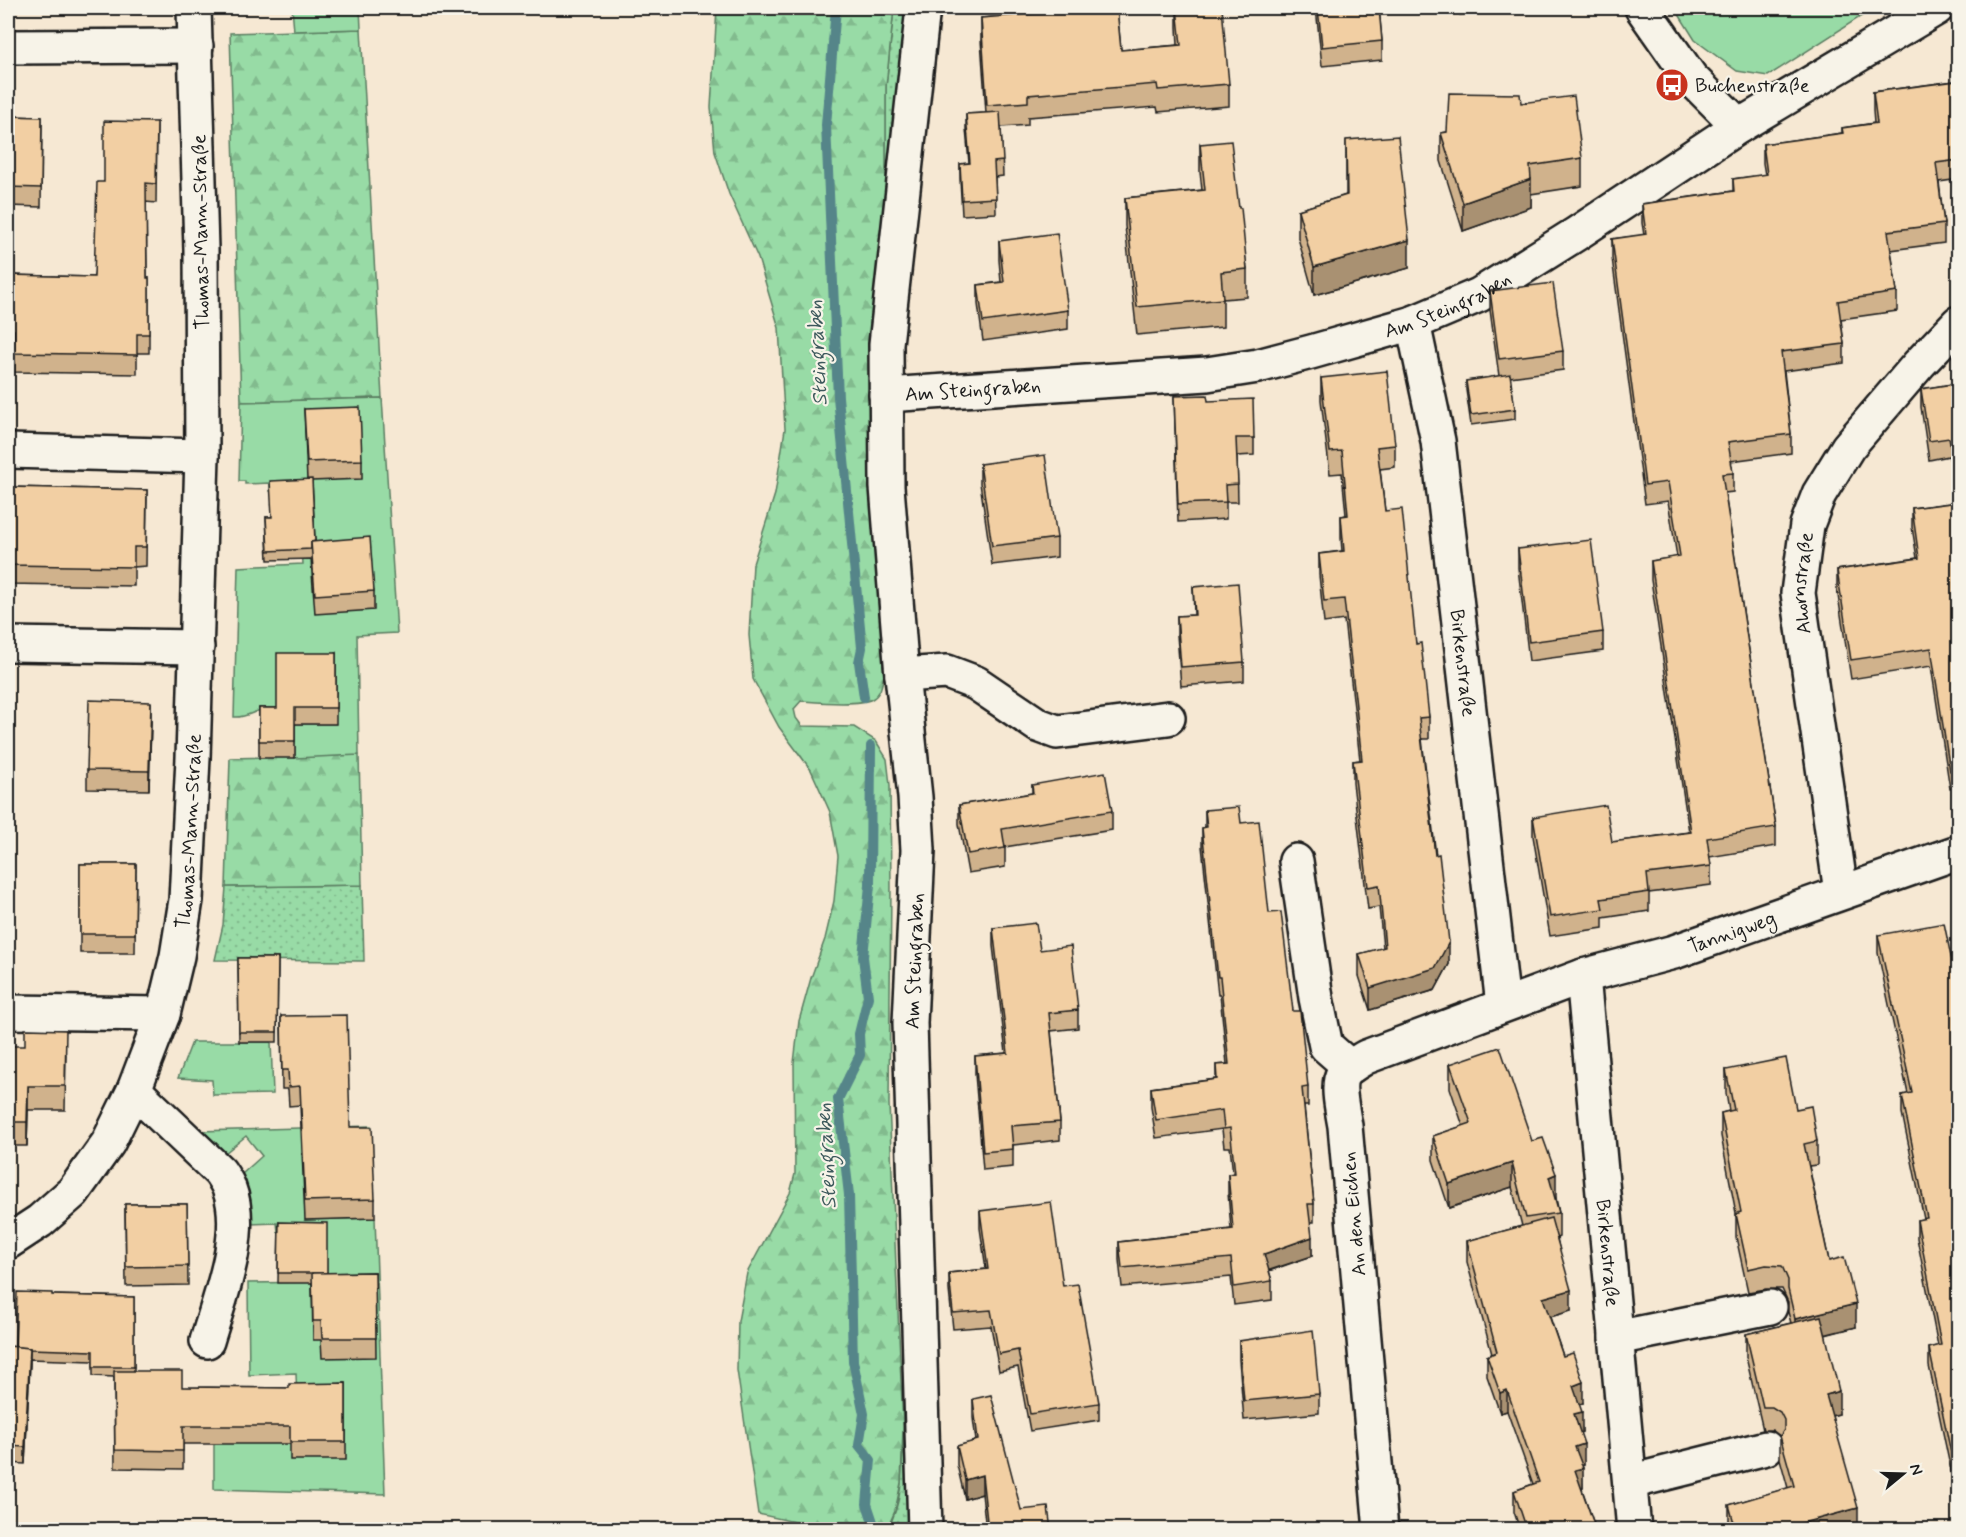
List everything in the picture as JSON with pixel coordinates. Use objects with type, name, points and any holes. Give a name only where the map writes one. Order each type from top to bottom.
[{"type":"street","name":"Thomas-Mann-Straße","points":[[8,1242],[40,1221],[73,1192],[108,1143],[134,1089],[163,1014],[177,956],[186,900],[197,647],[202,456],[201,250],[194,8]]},
{"type":"street","name":"Am Steingraben","points":[[923,8],[886,344],[886,394],[887,487],[918,850],[910,1023],[925,1530]]},
{"type":"street","points":[[1642,8],[1691,78],[1739,126]]},
{"type":"street","name":"Am Steingraben","points":[[886,394],[1217,372],[1258,366],[1413,323],[1479,295],[1739,126],[1936,8]]},
{"type":"street","points":[[8,46],[196,46]]},
{"type":"street","name":"Birkenstraße","points":[[1413,323],[1438,441],[1503,1005]]},
{"type":"street","name":"Ahornstraße","points":[[1841,892],[1798,593],[1807,525],[1819,494],[1848,447],[1919,364],[1959,323]]},
{"type":"street","points":[[8,451],[202,456]]},
{"type":"street","points":[[8,644],[197,647]]},
{"type":"street","points":[[902,675],[947,672],[976,683],[1038,725],[1057,732],[1168,718]]},
{"type":"street","name":"Tannigweg","points":[[1503,1005],[1583,976],[1674,952],[1959,852]]},
{"type":"street","points":[[1296,861],[1316,998],[1326,1046],[1350,1067],[1366,1057],[1503,1005]]},
{"type":"street","name":"Birkenstraße","points":[[1583,976],[1634,1530]]},
{"type":"street","points":[[8,1012],[163,1014]]},
{"type":"street","name":"An den Eichen","points":[[1350,1067],[1341,1076],[1340,1095],[1345,1126],[1381,1530]]},
{"type":"street","points":[[134,1089],[220,1172],[229,1187],[233,1204],[234,1250],[207,1341]]},
{"type":"street","points":[[1616,1338],[1770,1307]]},
{"type":"street","points":[[1630,1482],[1766,1448]]},
{"type":"green space","points":[[292,8],[360,8],[361,29],[294,31]]},
{"type":"green space","points":[[717,8],[894,8],[886,87],[886,195],[875,289],[869,387],[884,675],[879,692],[872,699],[848,703],[801,701],[794,709],[796,718],[802,726],[854,727],[876,741],[887,759],[890,785],[889,1104],[903,1427],[901,1483],[895,1511],[887,1529],[826,1529],[758,1514],[737,1370],[738,1321],[747,1273],[790,1193],[795,1174],[794,1063],[799,1021],[825,939],[834,901],[838,856],[830,812],[811,770],[779,727],[753,679],[749,635],[753,564],[775,494],[785,429],[779,328],[758,258],[729,194],[715,152],[711,107]]},
{"type":"green space","points":[[894,8],[905,8],[893,152],[886,195],[886,87]]},
{"type":"green space","points":[[1675,8],[1874,8],[1768,76],[1737,71],[1695,40]]},
{"type":"green space","points":[[361,29],[382,398],[241,402],[230,33]]},
{"type":"green space","points":[[382,398],[397,633],[357,635],[359,755],[295,758],[295,724],[336,724],[274,709],[234,717],[238,567],[303,564],[301,525],[311,489],[270,491],[270,483],[245,484],[245,481],[239,481],[241,402]]},
{"type":"green space","points":[[359,755],[362,885],[226,887],[230,758]]},
{"type":"green space","points":[[362,885],[364,961],[215,960],[223,925],[226,887]]},
{"type":"green space","points":[[192,1042],[271,1042],[273,1094],[213,1095],[212,1080],[178,1078]]},
{"type":"green space","points":[[371,1126],[372,1146],[305,1220],[375,1218],[385,1494],[214,1489],[214,1444],[297,1402],[296,1373],[249,1375],[248,1283],[327,1282],[326,1232],[278,1232],[277,1223],[250,1224],[246,1185],[242,1174],[262,1156],[246,1136],[225,1153],[199,1131]]},
{"type":"green space","points":[[903,1427],[908,1522],[906,1529],[887,1530],[900,1493]]},
{"type":"building","points":[[1071,8],[1117,8],[1121,50],[1181,45],[1177,8],[1222,8],[1229,84],[1158,90],[1157,84],[1028,95],[1028,102],[987,105],[981,18],[1072,11]]},
{"type":"building","points":[[1318,8],[1379,8],[1382,41],[1322,47]]},
{"type":"building","points":[[1959,65],[1959,160],[1936,163],[1944,224],[1888,231],[1897,292],[1838,301],[1844,344],[1781,352],[1791,434],[1728,442],[1733,473],[1722,474],[1776,827],[1707,838],[1711,866],[1647,874],[1649,892],[1601,899],[1603,909],[1550,917],[1533,817],[1606,805],[1612,842],[1691,832],[1651,561],[1680,556],[1668,482],[1645,485],[1612,239],[1646,234],[1642,204],[1734,191],[1733,179],[1767,174],[1763,144],[1843,133],[1842,128],[1877,123],[1873,92],[1956,81],[1954,66]]},
{"type":"building","points":[[1449,93],[1520,94],[1521,103],[1574,96],[1582,158],[1530,166],[1531,179],[1463,203],[1441,133],[1447,132]]},
{"type":"building","points":[[1000,112],[1003,161],[994,162],[996,198],[962,200],[960,164],[970,163],[966,114]]},
{"type":"building","points":[[8,116],[42,117],[41,188],[8,187]]},
{"type":"building","points":[[104,121],[157,122],[156,184],[146,183],[149,334],[137,334],[137,355],[14,353],[14,330],[8,330],[8,275],[94,277],[97,182],[104,182]]},
{"type":"building","points":[[1398,136],[1409,240],[1314,267],[1298,210],[1347,195],[1346,140]]},
{"type":"building","points":[[1231,141],[1247,269],[1221,272],[1223,299],[1137,307],[1125,198],[1205,190],[1200,144]]},
{"type":"building","points":[[1057,233],[1068,310],[983,322],[978,285],[1004,282],[999,241]]},
{"type":"building","points":[[1553,283],[1563,351],[1499,359],[1490,291]]},
{"type":"building","points":[[1387,371],[1395,445],[1377,447],[1385,511],[1402,509],[1416,644],[1421,643],[1429,717],[1419,718],[1435,855],[1439,854],[1449,942],[1435,968],[1370,988],[1359,954],[1385,947],[1379,885],[1368,887],[1353,761],[1362,760],[1344,599],[1324,601],[1319,554],[1344,551],[1341,516],[1348,515],[1342,451],[1330,452],[1321,378]]},
{"type":"building","points":[[1510,374],[1515,409],[1471,415],[1466,381]]},
{"type":"building","points":[[1959,383],[1959,495],[1949,438],[1929,441],[1921,389]]},
{"type":"building","points":[[1207,395],[1208,401],[1253,399],[1254,438],[1236,438],[1238,484],[1225,485],[1226,502],[1178,504],[1174,396]]},
{"type":"building","points":[[360,407],[362,460],[307,462],[304,409]]},
{"type":"building","points":[[1045,455],[1057,538],[992,546],[980,464]]},
{"type":"building","points":[[312,479],[315,541],[311,542],[311,549],[268,551],[266,517],[272,517],[270,481]]},
{"type":"building","points":[[8,487],[147,490],[146,547],[134,547],[134,567],[8,565]]},
{"type":"building","points":[[1959,502],[1959,770],[1950,771],[1931,648],[1851,660],[1837,570],[1919,558],[1912,508]]},
{"type":"building","points":[[370,537],[374,591],[315,595],[311,542]]},
{"type":"building","points":[[1591,540],[1603,632],[1529,642],[1518,549]]},
{"type":"building","points":[[1238,583],[1244,662],[1181,667],[1177,616],[1195,615],[1193,587]]},
{"type":"building","points":[[277,653],[336,653],[336,708],[295,708],[295,741],[259,741],[259,708],[277,708]]},
{"type":"building","points":[[89,700],[151,702],[149,771],[87,770]]},
{"type":"building","points":[[1105,772],[1112,811],[1002,829],[1005,848],[968,854],[959,805],[1033,793],[1032,785]]},
{"type":"building","points":[[1239,807],[1241,823],[1259,821],[1269,913],[1281,912],[1293,1011],[1300,1011],[1308,1087],[1302,1088],[1314,1204],[1308,1204],[1312,1237],[1264,1254],[1272,1281],[1234,1287],[1231,1258],[1122,1268],[1119,1242],[1233,1229],[1228,1174],[1235,1173],[1230,1128],[1224,1129],[1222,1110],[1156,1120],[1151,1088],[1217,1079],[1216,1065],[1229,1064],[1202,828],[1207,827],[1205,810]]},
{"type":"building","points":[[80,864],[136,864],[135,934],[80,934]]},
{"type":"building","points":[[1036,923],[1040,950],[1071,946],[1078,1010],[1049,1013],[1060,1122],[1011,1126],[1013,1149],[983,1152],[975,1056],[1008,1053],[993,928]]},
{"type":"building","points":[[1944,923],[1959,995],[1959,1491],[1929,1348],[1941,1345],[1917,1220],[1927,1218],[1902,1095],[1912,1093],[1878,935]]},
{"type":"building","points":[[238,958],[278,958],[277,1032],[239,1032]]},
{"type":"building","points":[[347,1015],[350,1127],[372,1127],[375,1199],[305,1201],[300,1086],[289,1087],[288,1070],[282,1070],[281,1016]]},
{"type":"building","points":[[25,1029],[66,1030],[65,1086],[28,1086],[27,1122],[8,1122],[8,1046],[25,1046]]},
{"type":"building","points":[[1500,1047],[1532,1141],[1543,1138],[1556,1174],[1549,1177],[1559,1213],[1526,1218],[1512,1163],[1449,1184],[1433,1136],[1471,1123],[1450,1064]]},
{"type":"building","points":[[1786,1058],[1796,1109],[1811,1106],[1817,1141],[1804,1144],[1829,1261],[1844,1257],[1856,1304],[1795,1319],[1788,1280],[1782,1266],[1766,1265],[1748,1269],[1736,1214],[1741,1212],[1721,1113],[1734,1110],[1726,1070]]},
{"type":"building","points":[[1051,1202],[1063,1286],[1078,1284],[1099,1403],[1030,1414],[1018,1350],[999,1354],[991,1310],[953,1313],[949,1273],[988,1269],[980,1211]]},
{"type":"building","points":[[125,1204],[187,1204],[188,1266],[126,1267]]},
{"type":"building","points":[[1551,1218],[1571,1290],[1543,1298],[1563,1356],[1573,1353],[1583,1382],[1573,1386],[1582,1412],[1574,1414],[1584,1444],[1575,1447],[1583,1468],[1575,1470],[1596,1530],[1527,1530],[1514,1491],[1539,1482],[1507,1390],[1500,1393],[1487,1356],[1497,1352],[1467,1241]]},
{"type":"building","points":[[279,1222],[327,1223],[327,1273],[278,1273]]},
{"type":"building","points":[[375,1272],[376,1338],[322,1338],[321,1321],[313,1321],[312,1273]]},
{"type":"building","points":[[17,1292],[134,1297],[134,1367],[93,1367],[93,1351],[15,1347]]},
{"type":"building","points":[[1821,1316],[1839,1391],[1826,1395],[1858,1508],[1795,1525],[1797,1530],[1736,1530],[1729,1505],[1794,1486],[1780,1436],[1784,1430],[1784,1420],[1780,1412],[1772,1407],[1763,1407],[1746,1334]]},
{"type":"building","points":[[1313,1330],[1319,1394],[1244,1401],[1239,1341]]},
{"type":"building","points":[[8,1346],[30,1348],[25,1447],[8,1446]]},
{"type":"building","points":[[114,1371],[182,1371],[182,1387],[289,1388],[289,1384],[346,1383],[346,1442],[290,1442],[290,1426],[183,1426],[183,1451],[115,1450]]},
{"type":"building","points":[[991,1395],[1021,1510],[1048,1507],[1051,1530],[988,1530],[982,1475],[965,1480],[957,1446],[978,1440],[973,1399]]},
{"type":"waterway","name":"Steingraben","points":[[836,8],[826,125],[838,397],[862,648],[859,662],[864,697]]},
{"type":"waterway","name":"Steingraben","points":[[871,746],[870,885],[863,957],[868,997],[859,1034],[860,1055],[838,1099],[849,1195],[853,1361],[864,1414],[859,1445],[871,1460],[867,1504],[874,1525]]},
{"type":"place","name":"Buchenstraße","points":[[1672,85]]}]
